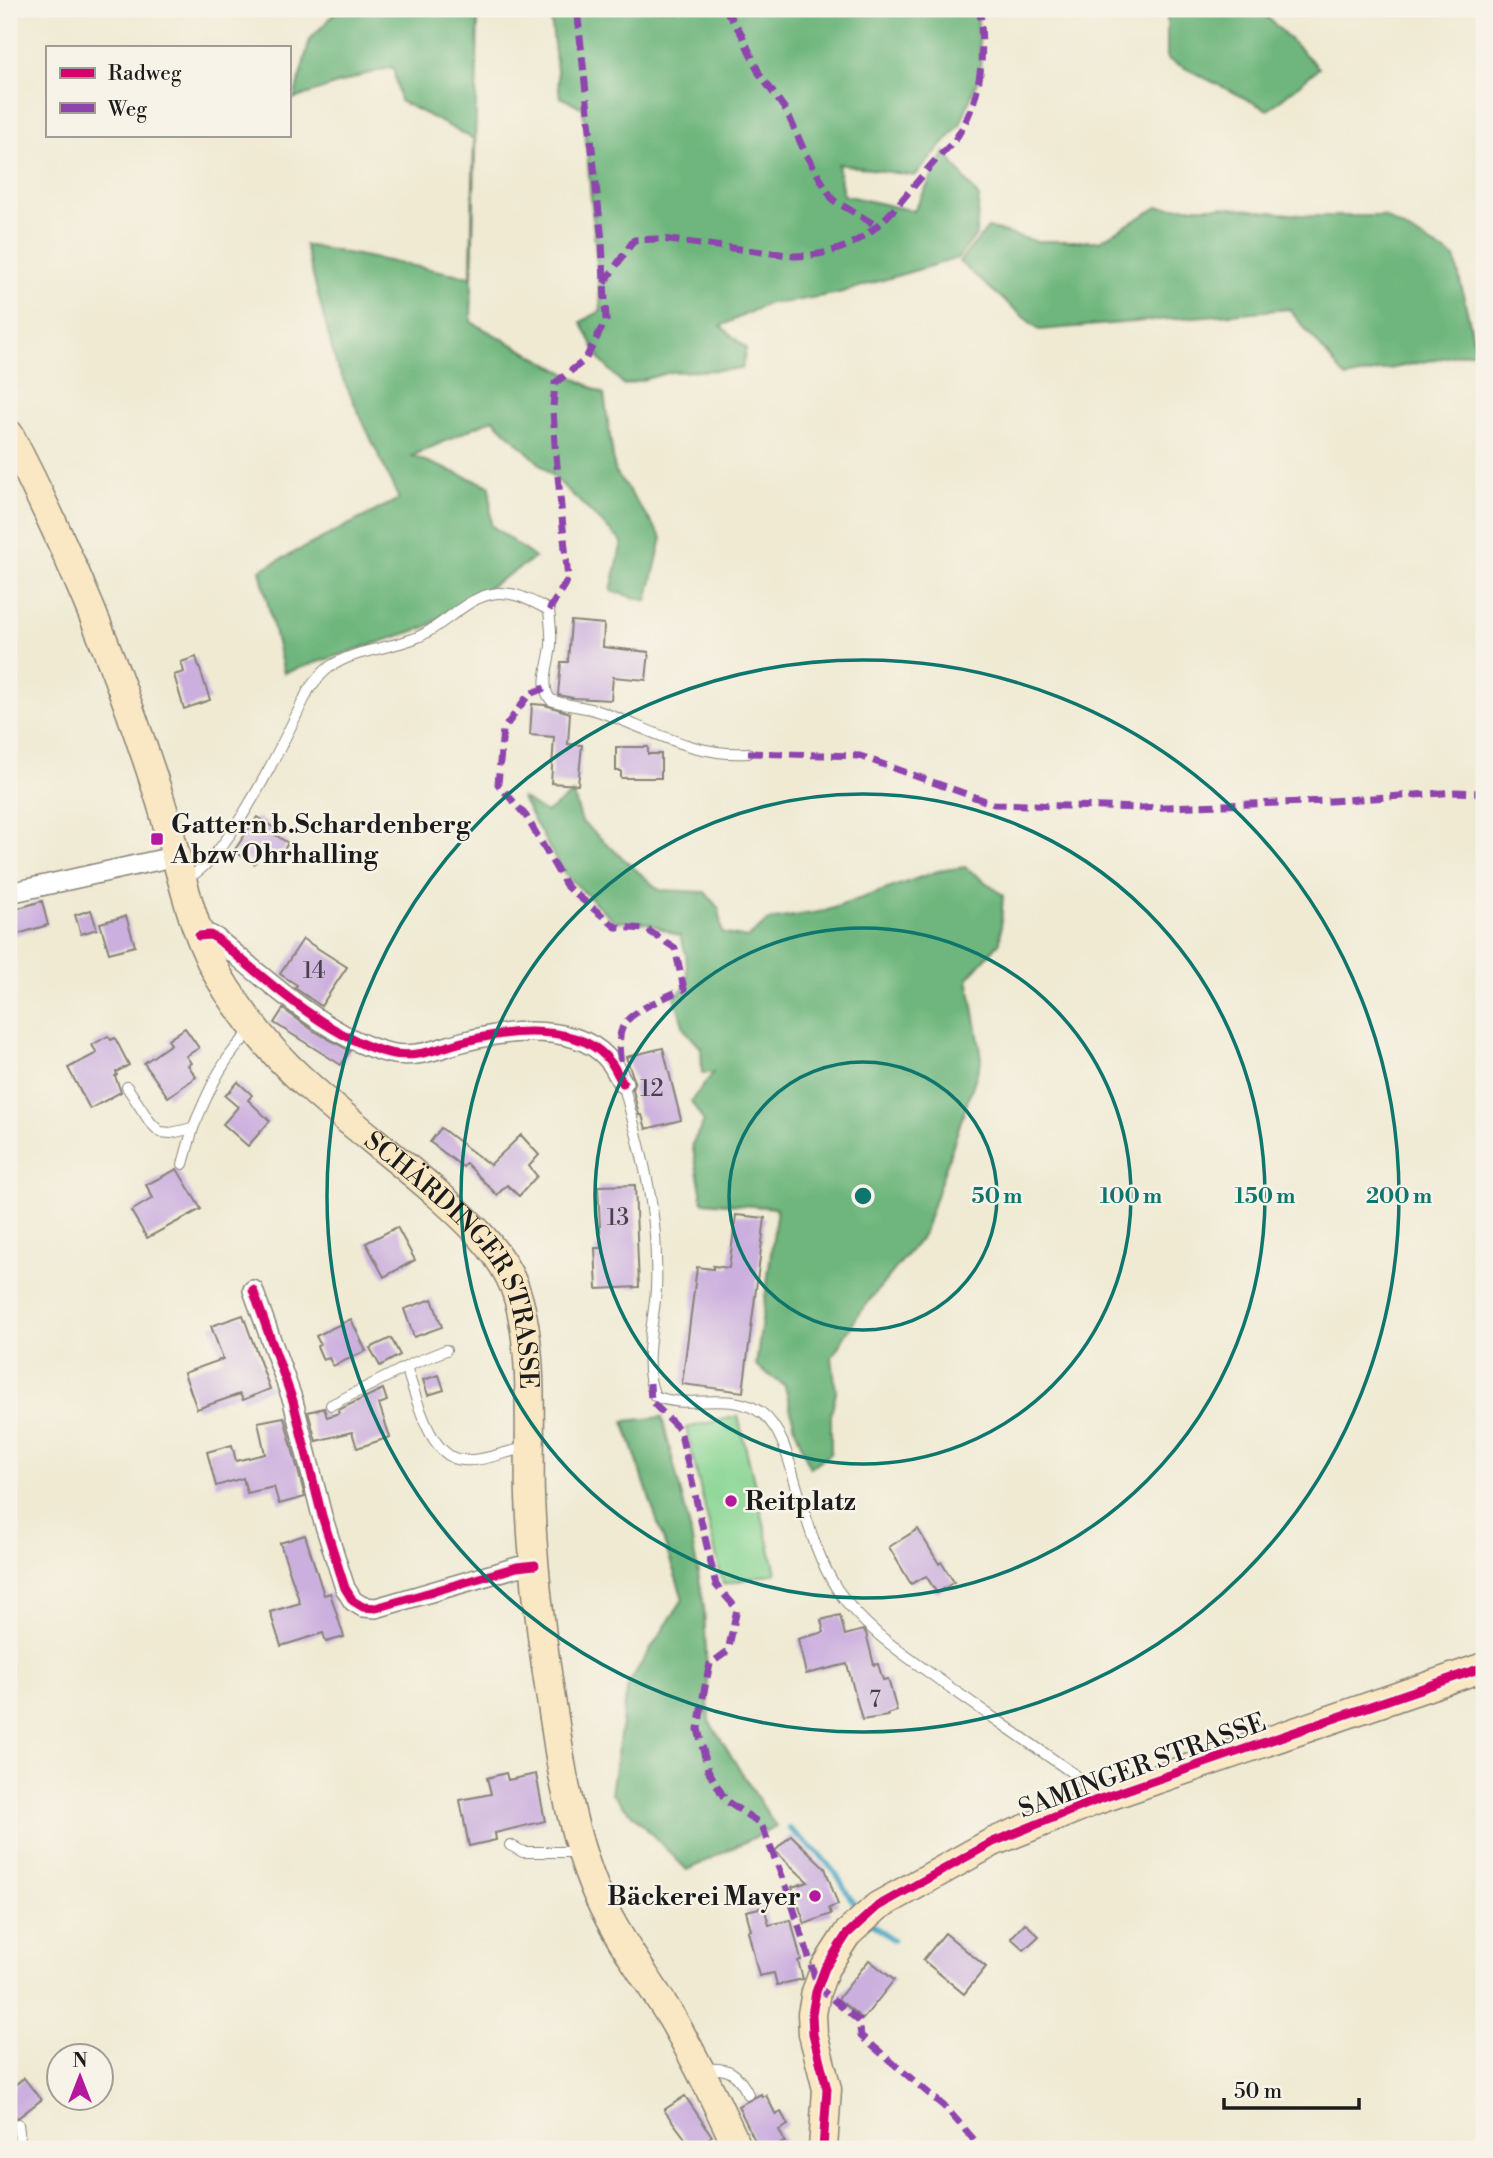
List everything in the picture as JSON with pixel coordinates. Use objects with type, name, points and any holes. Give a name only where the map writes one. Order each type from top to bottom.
[{"type":"main road","name":"SCHÄRDINGER STRASSE","points":[[9,434],[71,562],[157,788],[199,936],[225,987],[255,1028],[298,1077],[461,1216],[501,1261],[515,1289],[523,1318],[527,1356],[535,1565],[548,1686],[566,1792],[582,1852],[597,1893],[615,1928],[673,2020],[700,2069],[738,2149]]},
{"type":"main road","name":"SAMINGER STRASSE","points":[[823,2149],[827,2089],[813,2034],[812,2014],[816,1992],[835,1951],[854,1926],[878,1906],[993,1842],[1097,1800],[1484,1667]]},
{"type":"street","points":[[9,893],[180,867]]},
{"type":"street","points":[[199,936],[210,935],[216,938],[282,993],[337,1030],[386,1052],[406,1056],[491,1036],[530,1032],[554,1034],[576,1039],[597,1049],[611,1062],[623,1083]]},
{"type":"street","points":[[253,1290],[293,1401],[322,1516],[345,1588],[353,1601],[363,1607],[376,1608],[517,1567],[535,1565]]},
{"type":"lane","points":[[180,867],[192,877],[203,869],[229,834],[255,795],[317,677],[330,666],[347,658],[418,637],[487,595],[512,594],[549,610],[552,643],[545,688],[551,700],[596,710],[694,749],[716,753],[748,753]]},
{"type":"lane","points":[[183,1164],[193,1128],[214,1078],[237,1044],[255,1028]]},
{"type":"lane","points":[[623,1083],[648,1178],[655,1235],[656,1286],[649,1365],[650,1383],[655,1396],[665,1400],[728,1401],[750,1406],[771,1421],[783,1442],[820,1555],[836,1587],[849,1605],[884,1640],[1074,1774],[1091,1789],[1097,1800]]},
{"type":"lane","points":[[127,1087],[150,1122],[160,1132],[171,1133],[193,1128]]},
{"type":"lane","points":[[331,1405],[446,1350]]},
{"type":"lane","points":[[406,1367],[432,1437],[450,1457],[477,1459],[529,1448]]},
{"type":"lane","points":[[510,1845],[523,1852],[582,1852]]},
{"type":"lane","points":[[700,2069],[718,2068],[736,2074],[748,2094]]},
{"type":"lane","points":[[15,2149],[20,2140],[18,2124]]},
{"type":"green space","points":[[339,9],[470,9],[478,17],[471,322],[604,394],[615,471],[662,538],[647,601],[611,591],[622,542],[493,419],[412,456],[490,486],[491,525],[535,558],[426,627],[284,673],[260,570],[399,499],[336,364],[305,245],[471,277],[474,139],[400,101],[393,67],[294,99],[310,39]]},
{"type":"green space","points":[[550,9],[977,9],[981,71],[960,125],[915,176],[838,164],[843,195],[914,211],[945,152],[979,198],[976,235],[958,258],[839,293],[769,303],[721,326],[746,348],[742,369],[671,372],[624,385],[601,361],[581,322],[601,311],[583,108],[560,97]]},
{"type":"green space","points":[[1167,9],[1259,9],[1319,68],[1268,110],[1167,59]]},
{"type":"green space","points":[[1158,207],[1222,207],[1311,216],[1383,216],[1455,258],[1476,351],[1346,378],[1289,309],[1039,330],[959,262],[988,228],[1035,241],[1099,241]]},
{"type":"green space","points":[[573,793],[582,822],[659,890],[705,892],[719,909],[722,933],[747,938],[769,920],[825,911],[938,871],[965,867],[1003,895],[1000,942],[968,978],[982,1058],[923,1235],[860,1312],[832,1357],[836,1392],[831,1414],[831,1453],[810,1468],[795,1428],[785,1386],[756,1366],[777,1208],[703,1202],[692,1144],[704,1122],[691,1101],[713,1073],[702,1073],[701,1048],[684,1029],[675,997],[688,984],[686,954],[680,936],[647,923],[614,921],[562,871],[521,797],[546,813]]},
{"type":"green space","name":"Reitplatz","points":[[738,1416],[776,1573],[723,1584],[686,1428]]},
{"type":"green space","points":[[662,1417],[690,1529],[704,1607],[709,1721],[776,1827],[687,1870],[611,1793],[628,1684],[683,1599],[624,1421]]},
{"type":"building","points":[[571,621],[604,624],[603,647],[649,652],[646,680],[613,677],[611,700],[558,695],[561,662],[568,662]]},
{"type":"building","points":[[196,657],[210,700],[184,709],[174,675],[184,672],[181,662]]},
{"type":"building","points":[[532,704],[570,713],[568,744],[582,745],[578,785],[551,783],[554,737],[530,735]]},
{"type":"building","points":[[616,747],[648,747],[648,754],[661,754],[661,778],[621,778],[621,771],[616,771]]},
{"type":"building","points":[[257,817],[277,830],[274,834],[288,843],[279,858],[264,848],[254,864],[234,851]]},
{"type":"building","points":[[42,901],[48,925],[11,936],[9,911]]},
{"type":"building","points":[[91,910],[97,929],[81,934],[75,915]]},
{"type":"building","points":[[126,916],[135,946],[109,953],[100,923]]},
{"type":"building","points":[[303,939],[347,967],[321,1006],[280,974]]},
{"type":"building","points":[[283,1009],[314,1031],[350,1051],[341,1065],[274,1023]]},
{"type":"building","points":[[185,1028],[199,1048],[186,1056],[196,1077],[168,1097],[144,1063],[171,1044],[168,1040]]},
{"type":"building","points":[[108,1036],[111,1040],[115,1038],[129,1065],[116,1072],[121,1092],[90,1109],[68,1068],[97,1053],[92,1045]]},
{"type":"building","points":[[663,1048],[681,1120],[646,1129],[642,1115],[639,1115],[633,1090],[635,1082],[626,1057]]},
{"type":"building","points":[[238,1082],[252,1095],[248,1100],[270,1121],[248,1146],[223,1124],[238,1107],[225,1096]]},
{"type":"building","points":[[441,1128],[490,1165],[521,1135],[539,1155],[529,1166],[537,1176],[519,1196],[507,1185],[497,1195],[466,1163],[463,1167],[430,1142]]},
{"type":"building","points":[[177,1169],[201,1209],[147,1238],[131,1211],[153,1198],[146,1185]]},
{"type":"building","points":[[635,1185],[639,1287],[597,1289],[595,1248],[601,1248],[598,1186]]},
{"type":"building","points":[[736,1215],[765,1218],[743,1392],[682,1384],[697,1267],[729,1268]]},
{"type":"building","points":[[397,1227],[415,1260],[384,1277],[366,1243]]},
{"type":"building","points":[[432,1299],[442,1327],[414,1337],[404,1309]]},
{"type":"building","points":[[243,1315],[270,1389],[243,1400],[240,1394],[197,1409],[184,1373],[223,1359],[211,1326]]},
{"type":"building","points":[[351,1319],[366,1351],[333,1366],[329,1358],[323,1360],[316,1336]]},
{"type":"building","points":[[391,1338],[400,1355],[380,1366],[370,1348]]},
{"type":"building","points":[[439,1375],[444,1390],[428,1395],[423,1380]]},
{"type":"building","points":[[383,1389],[387,1401],[379,1404],[390,1437],[357,1448],[352,1432],[316,1441],[308,1412],[324,1408],[327,1417]]},
{"type":"building","points":[[284,1417],[305,1497],[279,1504],[274,1487],[247,1493],[243,1478],[216,1486],[207,1452],[232,1445],[236,1461],[265,1454],[258,1422]]},
{"type":"building","points":[[918,1529],[939,1564],[941,1562],[954,1582],[937,1593],[926,1576],[911,1584],[889,1547]]},
{"type":"building","points":[[305,1535],[324,1595],[330,1593],[344,1637],[326,1642],[323,1633],[281,1646],[270,1612],[300,1603],[280,1543]]},
{"type":"building","points":[[840,1615],[845,1635],[863,1630],[866,1633],[874,1665],[878,1664],[883,1680],[888,1679],[897,1711],[887,1714],[888,1716],[862,1720],[847,1664],[806,1674],[798,1639],[824,1632],[821,1620]]},
{"type":"building","points":[[506,1773],[508,1780],[536,1774],[545,1821],[495,1833],[496,1840],[469,1846],[460,1800],[491,1794],[487,1778]]},
{"type":"building","points":[[791,1835],[825,1868],[838,1905],[829,1908],[831,1914],[805,1924],[792,1887],[808,1882],[775,1851]]},
{"type":"building","points":[[764,1907],[769,1925],[791,1920],[803,1979],[777,1985],[774,1973],[759,1976],[746,1911]]},
{"type":"building","points":[[1025,1923],[1039,1936],[1024,1950],[1011,1938]]},
{"type":"building","points":[[945,1933],[986,1967],[964,1994],[923,1960]]},
{"type":"building","points":[[869,1960],[894,1980],[863,2019],[838,1999]]},
{"type":"building","points":[[24,2078],[41,2100],[13,2119],[9,2125],[9,2090]]},
{"type":"building","points":[[761,2094],[762,2097],[766,2095],[776,2115],[781,2112],[788,2125],[779,2130],[785,2142],[769,2149],[759,2149],[738,2106]]},
{"type":"building","points":[[685,2096],[712,2136],[693,2149],[664,2110]]},
{"type":"waterway","points":[[789,1828],[821,1856],[837,1875],[858,1911]]},
{"type":"waterway","points":[[870,1923],[893,1940]]},
{"type":"marked path","points":[[549,610],[568,579],[555,445],[555,383],[585,360],[606,320],[602,241],[577,9]]},
{"type":"marked path","points":[[725,9],[741,33],[759,73],[787,112],[806,155],[833,200],[879,227]]},
{"type":"marked path","points":[[604,283],[634,240],[661,239],[795,256],[837,250],[869,233],[895,208],[955,140],[964,124],[980,77],[980,9]]},
{"type":"marked path","points":[[545,688],[529,694],[503,730],[498,784],[526,816],[567,887],[616,927],[646,929],[675,948],[684,989],[650,1004],[627,1020],[620,1038],[622,1076]]},
{"type":"marked path","points":[[748,753],[860,756],[994,804],[1141,808],[1330,801],[1455,792],[1484,793]]},
{"type":"marked path","points":[[650,1383],[651,1401],[680,1430],[716,1585],[737,1609],[728,1651],[710,1664],[704,1691],[698,1729],[708,1770],[726,1801],[761,1824],[788,1891],[818,1987],[859,2021],[861,2036],[946,2108],[982,2149]]},
{"type":"cycle path","points":[[199,936],[210,935],[216,938],[320,1021],[366,1046],[408,1055],[500,1034],[542,1032],[563,1035],[599,1050],[612,1064],[623,1083]]},
{"type":"cycle path","points":[[253,1290],[293,1401],[322,1516],[345,1588],[353,1601],[363,1607],[376,1608],[517,1567],[535,1565]]},
{"type":"cycle path","points":[[823,2149],[827,2089],[813,2034],[812,2014],[816,1992],[825,1968],[847,1934],[878,1906],[993,1842],[1097,1800],[1484,1667]]},
{"type":"place","name":"Gattern b.Schardenberg Abzw Ohrhalling","points":[[157,839]]},
{"type":"place","name":"Reitplatz","points":[[731,1501]]},
{"type":"place","name":"Bäckerei Mayer","points":[[815,1896]]}]
